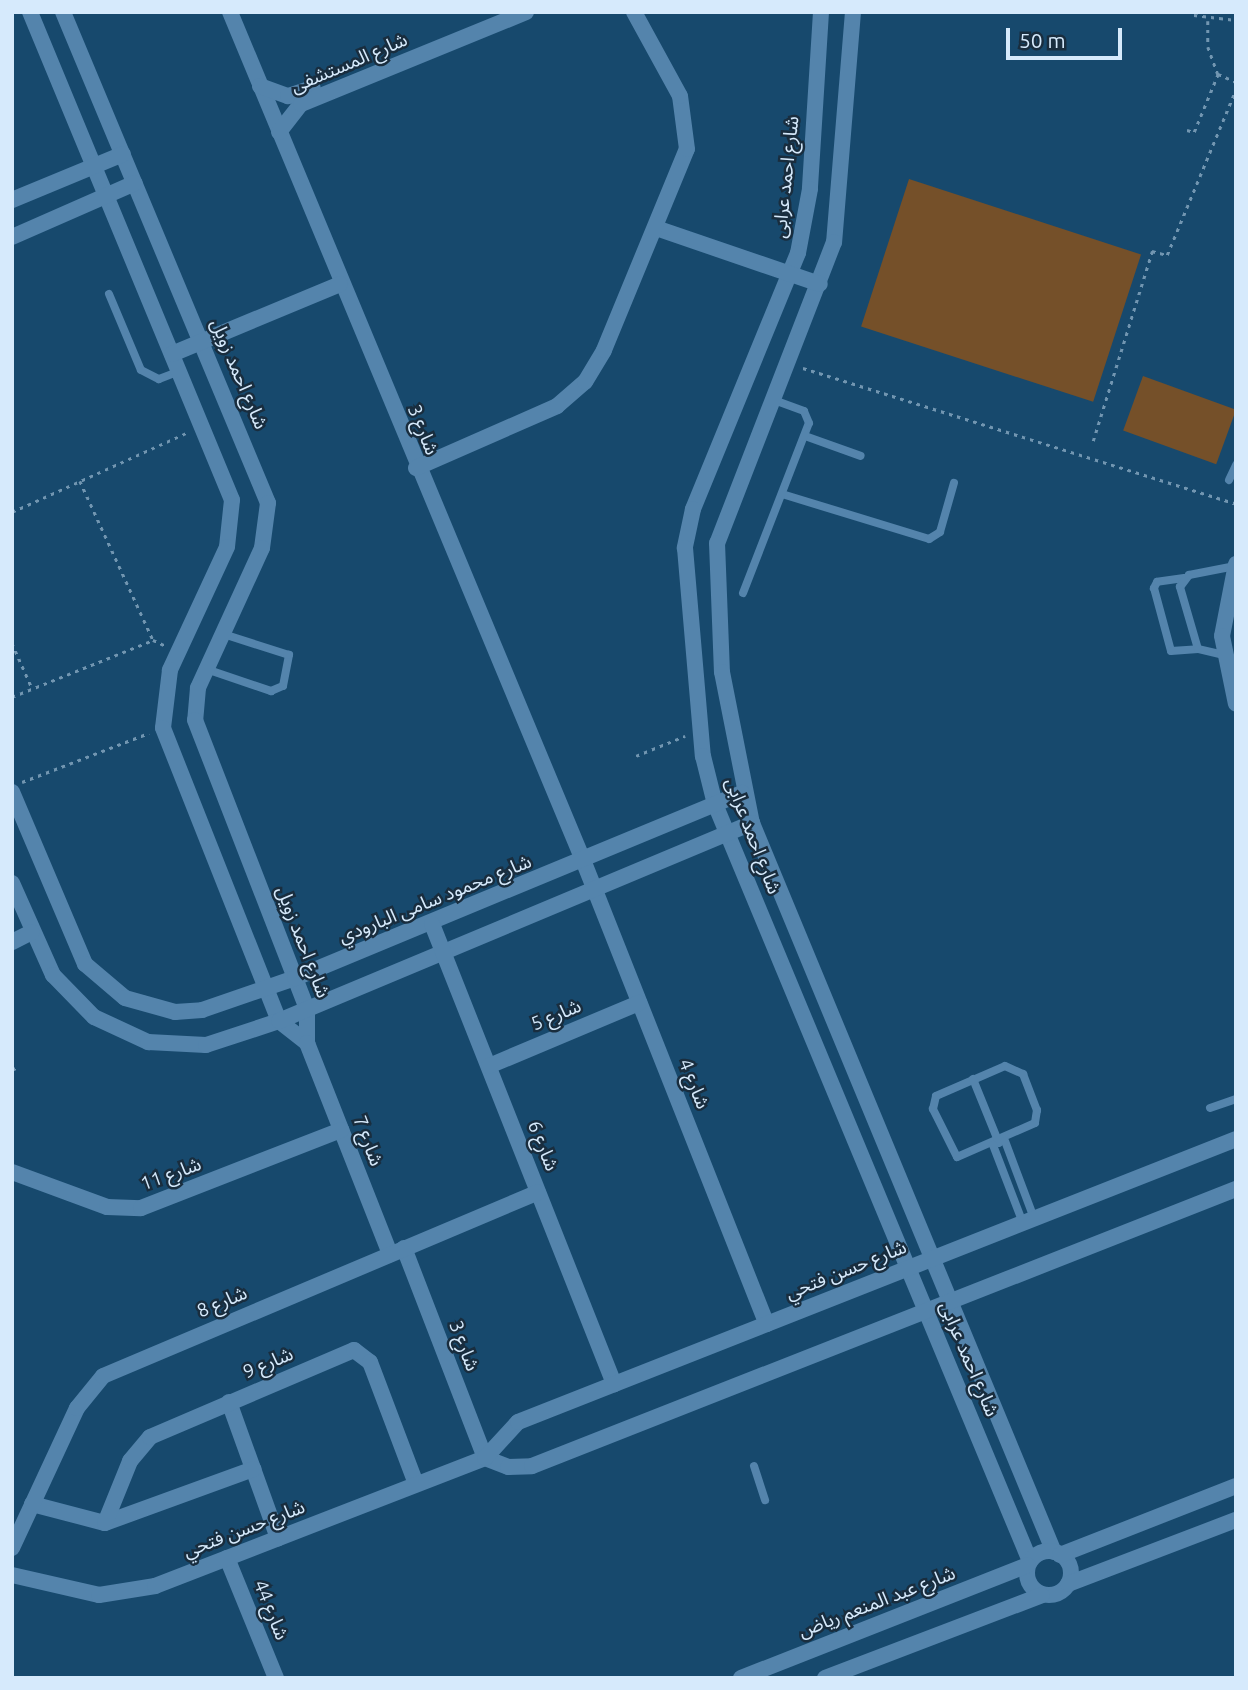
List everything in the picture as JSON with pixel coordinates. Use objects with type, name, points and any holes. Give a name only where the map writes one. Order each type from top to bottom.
[{"type":"street","points":[[30,12],[232,500],[232,532],[170,670],[163,728],[279,1021],[307,1043]]},
{"type":"street","name":"شارع احمد زويل","points":[[64,12],[264,488],[269,518],[223,634],[206,669],[194,720],[307,1009],[307,1043]]},
{"type":"street","name":"شارع 3","points":[[230,12],[415,468],[583,860]]},
{"type":"street","name":"شارع المستشفى","points":[[260,86],[278,95],[298,94],[500,12]]},
{"type":"street","name":"شارع المستشفى","points":[[279,132],[300,104],[526,12]]},
{"type":"street","points":[[415,468],[572,394],[596,367],[682,167],[688,131],[680,96],[634,12]]},
{"type":"street","name":"شارع احمد عرابى","points":[[821,12],[808,210],[791,274],[688,528],[684,588],[700,730],[715,804],[1029,1563]]},
{"type":"street","name":"شارع احمد عرابى","points":[[853,12],[838,220],[820,284],[724,512],[714,564],[722,671],[742,793],[752,823],[1057,1553]]},
{"type":"street","points":[[12,200],[123,154]]},
{"type":"street","points":[[12,237],[135,183]]},
{"type":"street","points":[[656,228],[820,284]]},
{"type":"street","points":[[172,354],[340,284]]},
{"type":"street","points":[[1235,565],[1224,603],[1224,655],[1236,704]]},
{"type":"street","name":"شارع محمود سامى البارودي","points":[[14,802],[72,941],[104,983],[125,998],[175,1012],[202,1010],[295,978],[432,924],[742,793]]},
{"type":"street","points":[[12,883],[32,932],[71,998],[120,1032],[177,1046],[206,1045],[279,1021],[752,823]]},
{"type":"street","name":"شارع 4","points":[[583,860],[767,1324]]},
{"type":"street","name":"شارع 6","points":[[432,924],[614,1384]]},
{"type":"street","points":[[12,942],[32,932]]},
{"type":"street","name":"شارع 5","points":[[489,1066],[639,1003]]},
{"type":"street","name":"شارع 7","points":[[307,1043],[341,1130],[397,1251]]},
{"type":"street","name":"شارع 11","points":[[12,1172],[99,1205],[141,1208],[341,1130]]},
{"type":"street","name":"شارع حسن فتحي","points":[[12,1575],[99,1595],[155,1586],[485,1458],[511,1426],[1236,1139]]},
{"type":"street","points":[[485,1458],[508,1467],[532,1465],[1236,1188]]},
{"type":"street","name":"شارع 8","points":[[12,1548],[83,1396],[103,1376],[538,1192]]},
{"type":"street","name":"شارع 3","points":[[397,1251],[485,1458]]},
{"type":"street","name":"شارع 9","points":[[105,1523],[142,1443],[229,1402],[361,1351],[416,1485]]},
{"type":"street","points":[[229,1402],[278,1538]]},
{"type":"street","points":[[32,1504],[105,1523],[253,1469]]},
{"type":"street","points":[[1042,1595],[1027,1580],[1029,1563],[1236,1486]]},
{"type":"street","points":[[825,1678],[1042,1595],[1057,1594],[1068,1584],[1236,1520]]},
{"type":"street","points":[[1057,1553],[1069,1568],[1068,1584]]},
{"type":"street","name":"شارع 44","points":[[227,1558],[275,1678]]},
{"type":"street","name":"شارع عبد المنعم رياض","points":[[741,1678],[1029,1563]]},
{"type":"lane","points":[[109,295],[141,370],[159,379],[180,371]]},
{"type":"lane","points":[[743,593],[809,423],[804,411],[771,399]]},
{"type":"lane","points":[[805,436],[861,456]]},
{"type":"lane","points":[[1229,480],[1236,465]]},
{"type":"lane","points":[[782,494],[929,538],[940,532],[954,484]]},
{"type":"lane","points":[[1224,655],[1198,649],[1171,650],[1154,588],[1157,582],[1235,565]]},
{"type":"lane","points":[[1184,578],[1180,587],[1198,649]]},
{"type":"lane","points":[[206,669],[271,691],[283,686],[289,655],[223,634]]},
{"type":"lane","points":[[1010,1065],[1023,1074],[1038,1118],[1031,1128],[999,1143],[957,1157],[933,1110],[939,1092],[973,1079],[1010,1065]]},
{"type":"lane","points":[[973,1079],[1029,1221]]},
{"type":"lane","points":[[1210,1108],[1236,1099]]},
{"type":"lane","points":[[754,1466],[765,1500]]},
{"type":"path","points":[[1194,15],[1209,21],[1236,20]]},
{"type":"path","points":[[1187,130],[1194,132],[1218,74],[1208,47],[1209,21]]},
{"type":"path","points":[[1218,74],[1236,82]]},
{"type":"path","points":[[1093,441],[1152,251],[1167,255],[1236,89]]},
{"type":"path","points":[[786,363],[1236,504]]},
{"type":"path","points":[[12,512],[202,425]]},
{"type":"path","points":[[12,696],[153,640],[80,481]]},
{"type":"path","points":[[12,533],[12,538]]},
{"type":"path","points":[[12,643],[32,688]]},
{"type":"path","points":[[12,786],[163,728]]},
{"type":"path","points":[[636,756],[700,730]]},
{"type":"shaded area","points":[[909,179],[1141,254],[1093,402],[861,326]]},
{"type":"shaded area","points":[[1143,376],[1236,410],[1216,464],[1123,431]]}]
